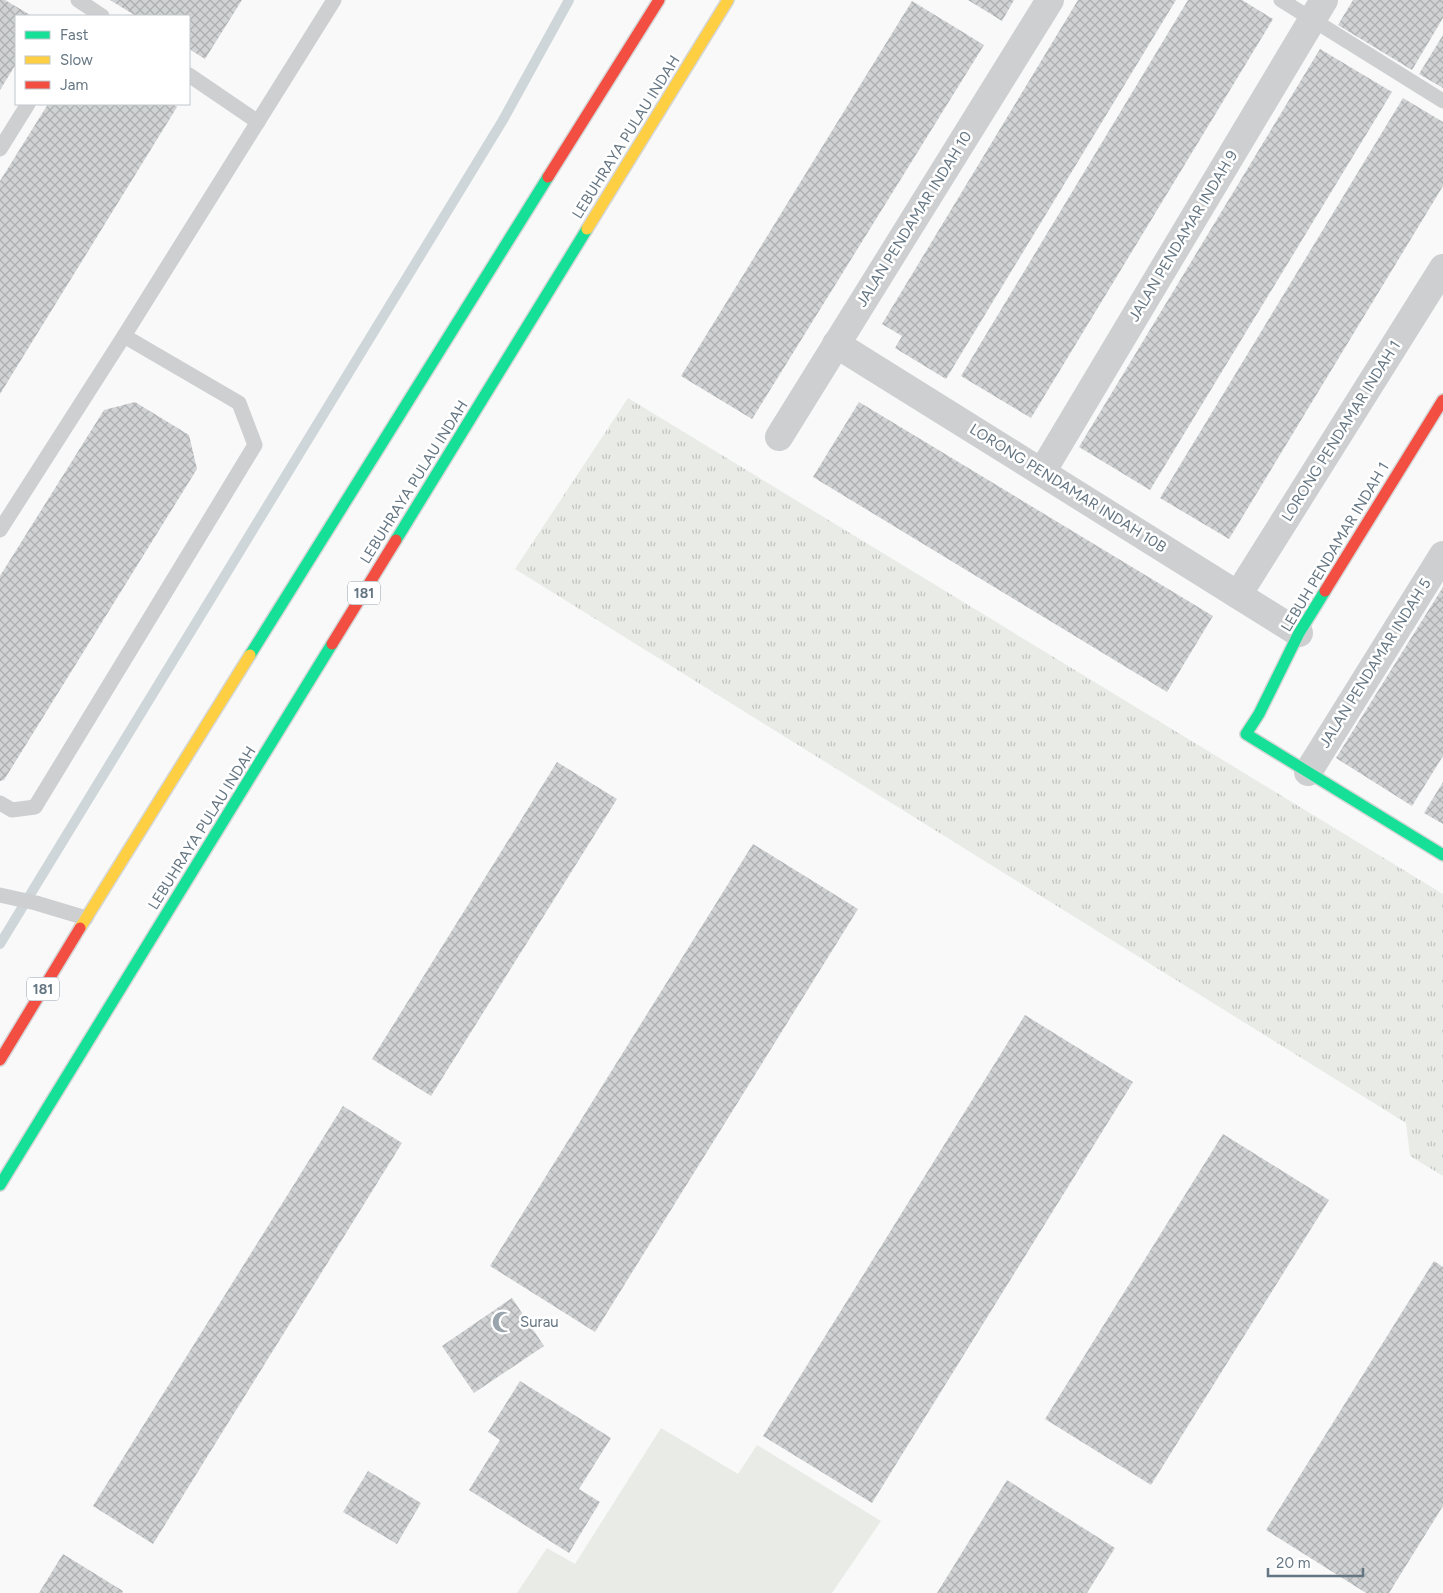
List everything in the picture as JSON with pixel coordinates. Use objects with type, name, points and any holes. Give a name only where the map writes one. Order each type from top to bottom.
[{"type":"main road","name":"181","points":[[0,1060],[86,918],[659,0]]},
{"type":"main road","name":"LEBUHRAYA PULAU INDAH","points":[[0,1185],[728,0]]},
{"type":"main road","name":"LEBUH PENDAMAR INDAH 1","points":[[1308,772],[1246,734],[1259,714],[1299,633],[1443,400]]},
{"type":"main road","points":[[1308,772],[1443,856]]},
{"type":"street","name":"JALAN PENDAMAR INDAH 10","points":[[779,437],[1050,0]]},
{"type":"street","name":"JALAN PENDAMAR INDAH 9","points":[[1042,472],[1318,10]]},
{"type":"street","name":"LORONG PENDAMAR INDAH 1","points":[[1238,595],[1443,268]]},
{"type":"street","name":"LORONG PENDAMAR INDAH 10B","points":[[836,344],[1299,633]]},
{"type":"street","name":"JALAN PENDAMAR INDAH 5","points":[[1308,772],[1443,555]]},
{"type":"lane","points":[[0,530],[334,0]]},
{"type":"lane","points":[[1281,0],[1318,10],[1443,101]]},
{"type":"lane","points":[[82,8],[100,15]]},
{"type":"lane","points":[[190,76],[258,122]]},
{"type":"lane","points":[[0,149],[27,105]]},
{"type":"lane","points":[[0,803],[12,810],[35,807],[255,445],[239,403],[124,336]]},
{"type":"lane","points":[[1,896],[36,903],[86,918]]},
{"type":"green space","points":[[628,398],[1443,894],[1443,1176],[1410,1156],[1406,1123],[515,569]]},
{"type":"green space","points":[[661,1428],[738,1474],[757,1445],[881,1521],[832,1593],[517,1593],[547,1548],[575,1564]]},
{"type":"building","points":[[0,0],[5,0],[30,15],[15,15],[15,66],[0,90]]},
{"type":"building","points":[[110,0],[242,0],[205,59],[190,50],[190,15],[134,15]]},
{"type":"building","points":[[968,0],[1014,0],[1002,21]]},
{"type":"building","points":[[1078,0],[1176,0],[946,379],[895,348],[902,336],[882,324]]},
{"type":"building","points":[[1188,0],[1242,0],[1273,19],[1031,418],[961,376]]},
{"type":"building","points":[[1353,0],[1443,0],[1443,18],[1412,70],[1338,25]]},
{"type":"building","points":[[912,1],[984,45],[752,419],[681,376]]},
{"type":"building","points":[[1443,35],[1443,88],[1419,74]]},
{"type":"building","points":[[1320,49],[1392,92],[1150,490],[1079,447]]},
{"type":"building","points":[[1403,98],[1443,122],[1443,186],[1229,539],[1160,498]]},
{"type":"building","points":[[47,105],[174,105],[177,107],[0,394],[0,181]]},
{"type":"building","points":[[135,402],[189,435],[197,469],[4,780],[0,781],[0,576],[104,410]]},
{"type":"building","points":[[859,402],[1213,616],[1167,692],[813,477]]},
{"type":"building","points":[[1443,587],[1443,756],[1412,806],[1336,758]]},
{"type":"building","points":[[557,762],[617,799],[431,1096],[372,1059]]},
{"type":"building","points":[[1443,782],[1443,824],[1424,813]]},
{"type":"building","points":[[753,844],[858,909],[595,1332],[490,1266]]},
{"type":"building","points":[[1025,1015],[1133,1082],[872,1503],[763,1436]]},
{"type":"building","points":[[343,1106],[402,1143],[153,1544],[93,1506]]},
{"type":"building","points":[[1223,1134],[1329,1200],[1151,1485],[1045,1419]]},
{"type":"building","points":[[1434,1261],[1443,1267],[1443,1506],[1389,1593],[1366,1593],[1266,1530]]},
{"type":"building","name":"Surau","points":[[512,1298],[544,1346],[474,1393],[442,1346]]},
{"type":"building","points":[[520,1381],[611,1438],[579,1489],[600,1502],[569,1553],[469,1490],[500,1440],[488,1432]]},
{"type":"building","points":[[368,1471],[421,1503],[397,1544],[343,1512]]},
{"type":"building","points":[[1007,1480],[1115,1548],[1087,1593],[937,1593]]},
{"type":"building","points":[[63,1554],[123,1591],[122,1593],[39,1593]]},
{"type":"waterway","points":[[0,944],[503,120],[569,0]]},
{"type":"traffic: fast","points":[[250,655],[548,177]]},
{"type":"traffic: fast","points":[[396,540],[587,229]]},
{"type":"traffic: fast","points":[[1325,591],[1299,633],[1259,714],[1246,734],[1443,855]]},
{"type":"traffic: fast","points":[[0,1185],[332,644]]},
{"type":"traffic: slow","points":[[587,229],[728,0]]},
{"type":"traffic: slow","points":[[80,928],[250,655]]},
{"type":"traffic: jam","points":[[548,177],[659,0]]},
{"type":"traffic: jam","points":[[1325,591],[1443,400]]},
{"type":"traffic: jam","points":[[332,644],[396,540]]},
{"type":"traffic: jam","points":[[0,1060],[80,928]]},
{"type":"place","name":"Surau","points":[[503,1322]]}]
